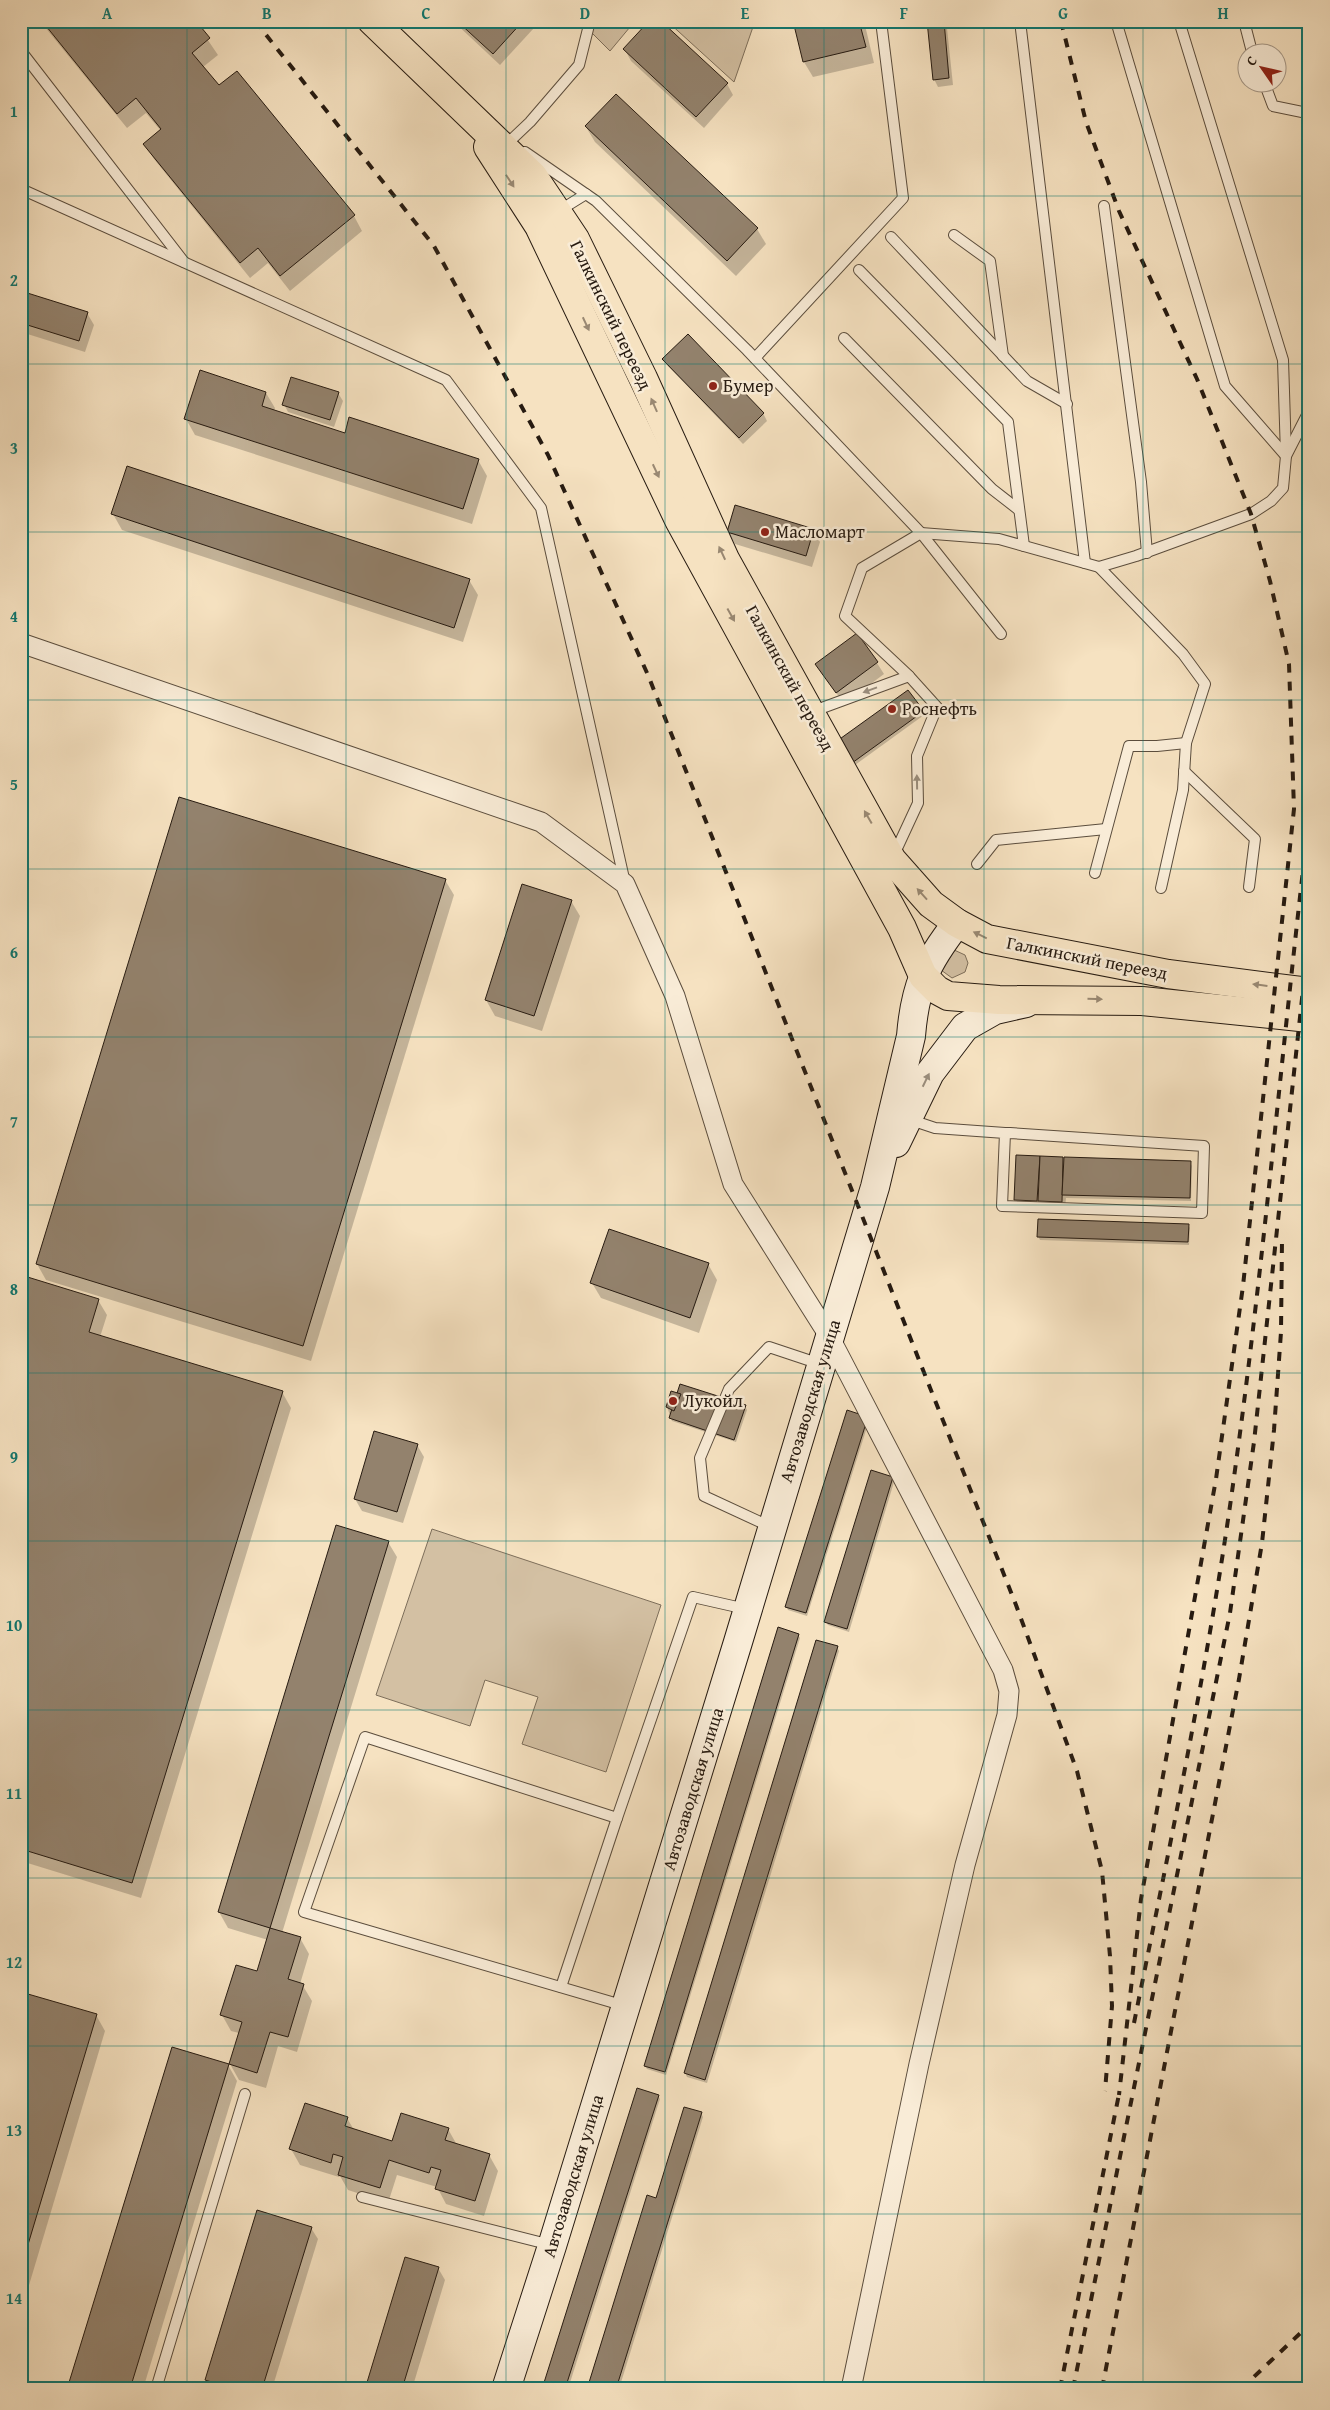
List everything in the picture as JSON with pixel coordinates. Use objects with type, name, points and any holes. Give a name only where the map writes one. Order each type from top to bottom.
[{"type":"main road","name":"Галкинский переезд","points":[[372,21],[434,79],[464,111],[548,219],[679,520],[902,928],[923,976],[937,990],[948,996],[999,1000],[1046,998],[1142,1000],[1309,1018]]},
{"type":"main road","name":"Галкинский переезд","points":[[548,219],[575,239],[642,378],[725,559],[892,860],[931,904],[956,923],[987,939],[1168,974],[1309,992]]},
{"type":"street","points":[[21,643],[541,822],[625,884],[675,996],[733,1184],[829,1336],[1003,1670],[1008,1691],[1007,1715],[965,1865],[919,2064],[851,2389]]},
{"type":"street","points":[[900,1114],[913,1010],[923,976],[933,954],[956,923]]},
{"type":"street","points":[[902,928],[913,1010]]},
{"type":"street","points":[[900,1114],[965,1027],[995,1010],[1046,998]]},
{"type":"street","name":"Автозаводская улица","points":[[506,2389],[552,2246],[748,1609],[875,1187],[900,1114]]},
{"type":"lane","points":[[510,142],[530,122],[579,65],[590,21]]},
{"type":"lane","points":[[755,358],[903,198],[881,21]]},
{"type":"lane","points":[[1020,21],[1085,563]]},
{"type":"lane","points":[[1116,21],[1225,386],[1286,456]]},
{"type":"lane","points":[[892,860],[918,803],[917,756],[937,708],[910,676],[845,616],[862,568],[921,533],[999,539],[1099,566],[1147,553],[1251,514],[1271,501],[1283,488],[1286,456],[1283,360],[1179,21]]},
{"type":"lane","points":[[1244,21],[1249,42]]},
{"type":"lane","points":[[21,51],[184,263]]},
{"type":"lane","points":[[1268,92],[1273,106],[1307,113],[1309,116]]},
{"type":"lane","points":[[464,111],[596,201],[755,358],[921,533],[1001,634]]},
{"type":"lane","points":[[21,189],[446,380],[541,508],[625,884]]},
{"type":"lane","points":[[548,219],[586,194]]},
{"type":"lane","points":[[1104,206],[1141,482],[1147,553]]},
{"type":"lane","points":[[954,235],[990,261],[1003,356]]},
{"type":"lane","points":[[891,237],[1027,381],[1067,404]]},
{"type":"lane","points":[[859,270],[1008,422],[1024,546]]},
{"type":"lane","points":[[844,338],[992,489],[1019,510]]},
{"type":"lane","points":[[1286,456],[1309,411]]},
{"type":"lane","points":[[1099,566],[1183,654],[1204,684],[1186,743],[1183,790],[1161,888]]},
{"type":"lane","points":[[809,713],[910,676]]},
{"type":"lane","points":[[1095,873],[1129,746],[1186,743]]},
{"type":"lane","points":[[1184,771],[1255,839],[1249,887]]},
{"type":"lane","points":[[977,864],[996,840],[1106,829]]},
{"type":"lane","points":[[900,1114],[935,1128],[1204,1146],[1202,1213],[1002,1206],[1004,1133]]},
{"type":"lane","points":[[772,1527],[704,1496],[700,1458],[729,1389],[770,1347],[821,1365]]},
{"type":"lane","points":[[561,1987],[693,1597],[748,1609]]},
{"type":"lane","points":[[617,1818],[365,1737],[304,1912],[626,2006]]},
{"type":"lane","points":[[156,2389],[244,2094]]},
{"type":"lane","points":[[362,2197],[552,2246]]},
{"type":"shaded area","points":[[580,21],[635,21],[610,51]]},
{"type":"shaded area","points":[[667,21],[755,21],[734,82]]},
{"type":"shaded area","points":[[952,949],[965,955],[968,963],[965,972],[952,978],[941,970]]},
{"type":"shaded area","points":[[432,1529],[661,1605],[606,1772],[522,1744],[538,1697],[485,1680],[470,1726],[376,1695]]},
{"type":"building","points":[[42,21],[196,21],[210,38],[192,53],[219,85],[237,71],[355,215],[280,276],[258,248],[240,263],[143,144],[161,129],[136,98],[117,114]]},
{"type":"building","points":[[457,21],[523,21],[493,54]]},
{"type":"building","points":[[649,21],[661,21],[728,83],[696,117],[623,49]]},
{"type":"building","points":[[793,21],[859,21],[866,47],[803,62]]},
{"type":"building","points":[[927,21],[944,21],[949,78],[933,80]]},
{"type":"building","points":[[616,94],[758,228],[727,261],[585,126]]},
{"type":"building","points":[[21,291],[88,312],[79,341],[21,323]]},
{"type":"building","name":"Бумер","points":[[688,334],[764,413],[739,438],[662,359]]},
{"type":"building","points":[[200,370],[266,392],[262,406],[345,433],[349,417],[479,459],[463,509],[184,419]]},
{"type":"building","points":[[291,377],[339,392],[330,420],[282,405]]},
{"type":"building","points":[[127,466],[470,579],[454,628],[111,514]]},
{"type":"building","points":[[735,505],[814,529],[806,556],[727,532]]},
{"type":"building","points":[[857,633],[878,662],[836,693],[815,664]]},
{"type":"building","points":[[908,690],[924,711],[852,763],[837,741]]},
{"type":"building","points":[[179,797],[446,879],[303,1346],[36,1264]]},
{"type":"building","points":[[522,884],[572,900],[534,1016],[485,1000]]},
{"type":"building","points":[[1016,1155],[1040,1156],[1037,1201],[1014,1200]]},
{"type":"building","points":[[1040,1156],[1063,1157],[1062,1202],[1038,1201]]},
{"type":"building","points":[[1064,1157],[1191,1161],[1190,1198],[1062,1195]]},
{"type":"building","points":[[1038,1219],[1189,1224],[1188,1242],[1037,1237]]},
{"type":"building","points":[[609,1229],[709,1263],[690,1318],[590,1283]]},
{"type":"building","points":[[21,1275],[99,1299],[89,1332],[283,1391],[132,1883],[21,1849]]},
{"type":"building","points":[[680,1384],[746,1405],[734,1440],[669,1418]]},
{"type":"building","name":"Лукойл","points":[[671,1391],[681,1394],[674,1411],[666,1407]]},
{"type":"building","points":[[847,1410],[868,1417],[806,1613],[785,1607]]},
{"type":"building","points":[[374,1431],[418,1444],[397,1512],[354,1499]]},
{"type":"building","points":[[871,1470],[893,1477],[847,1629],[824,1622]]},
{"type":"building","points":[[336,1525],[389,1541],[270,1928],[218,1912]]},
{"type":"building","points":[[778,1627],[799,1634],[665,2072],[644,2066]]},
{"type":"building","points":[[816,1640],[838,1646],[705,2080],[684,2073]]},
{"type":"building","points":[[270,1928],[301,1937],[288,1979],[304,1984],[288,2037],[270,2032],[257,2073],[229,2064],[242,2022],[220,2015],[236,1965],[257,1971]]},
{"type":"building","points":[[21,1992],[97,2014],[21,2268]]},
{"type":"building","points":[[172,2047],[229,2064],[130,2389],[67,2389]]},
{"type":"building","points":[[637,2088],[659,2095],[565,2389],[542,2389]]},
{"type":"building","points":[[305,2103],[348,2117],[345,2126],[392,2141],[401,2113],[449,2128],[445,2140],[490,2154],[475,2201],[435,2189],[441,2170],[431,2167],[429,2173],[389,2160],[380,2188],[338,2175],[343,2157],[333,2154],[331,2163],[289,2149]]},
{"type":"building","points":[[684,2107],[702,2112],[616,2389],[587,2389],[647,2195],[656,2198]]},
{"type":"building","points":[[257,2210],[312,2227],[262,2389],[235,2389],[205,2380]]},
{"type":"building","points":[[405,2257],[439,2267],[402,2389],[365,2389]]},
{"type":"railway","points":[[255,21],[434,246],[548,455],[648,675],[1016,1605],[1077,1771],[1102,1871],[1110,1956],[1112,2006],[1105,2091]]},
{"type":"railway","points":[[1061,21],[1086,122],[1119,211],[1197,379],[1251,514],[1270,581],[1289,664],[1294,809],[1243,1286],[1216,1479],[1141,1899],[1119,2095]]},
{"type":"railway","points":[[1134,2023],[1189,1747],[1225,1540],[1256,1307],[1309,819]]},
{"type":"railway","points":[[1073,2389],[1230,1613],[1254,1442],[1309,934]]},
{"type":"railway","points":[[1102,2389],[1239,1679],[1262,1543],[1274,1430],[1281,1332],[1282,1240]]},
{"type":"railway","points":[[1060,2389],[1120,2089]]},
{"type":"railway","points":[[1241,2389],[1309,2325]]},
{"type":"place","name":"Бумер","points":[[713,386]]},
{"type":"place","name":"Масломарт","points":[[765,532]]},
{"type":"place","name":"Роснефть","points":[[892,709]]},
{"type":"place","name":"Лукойл","points":[[673,1401]]}]
